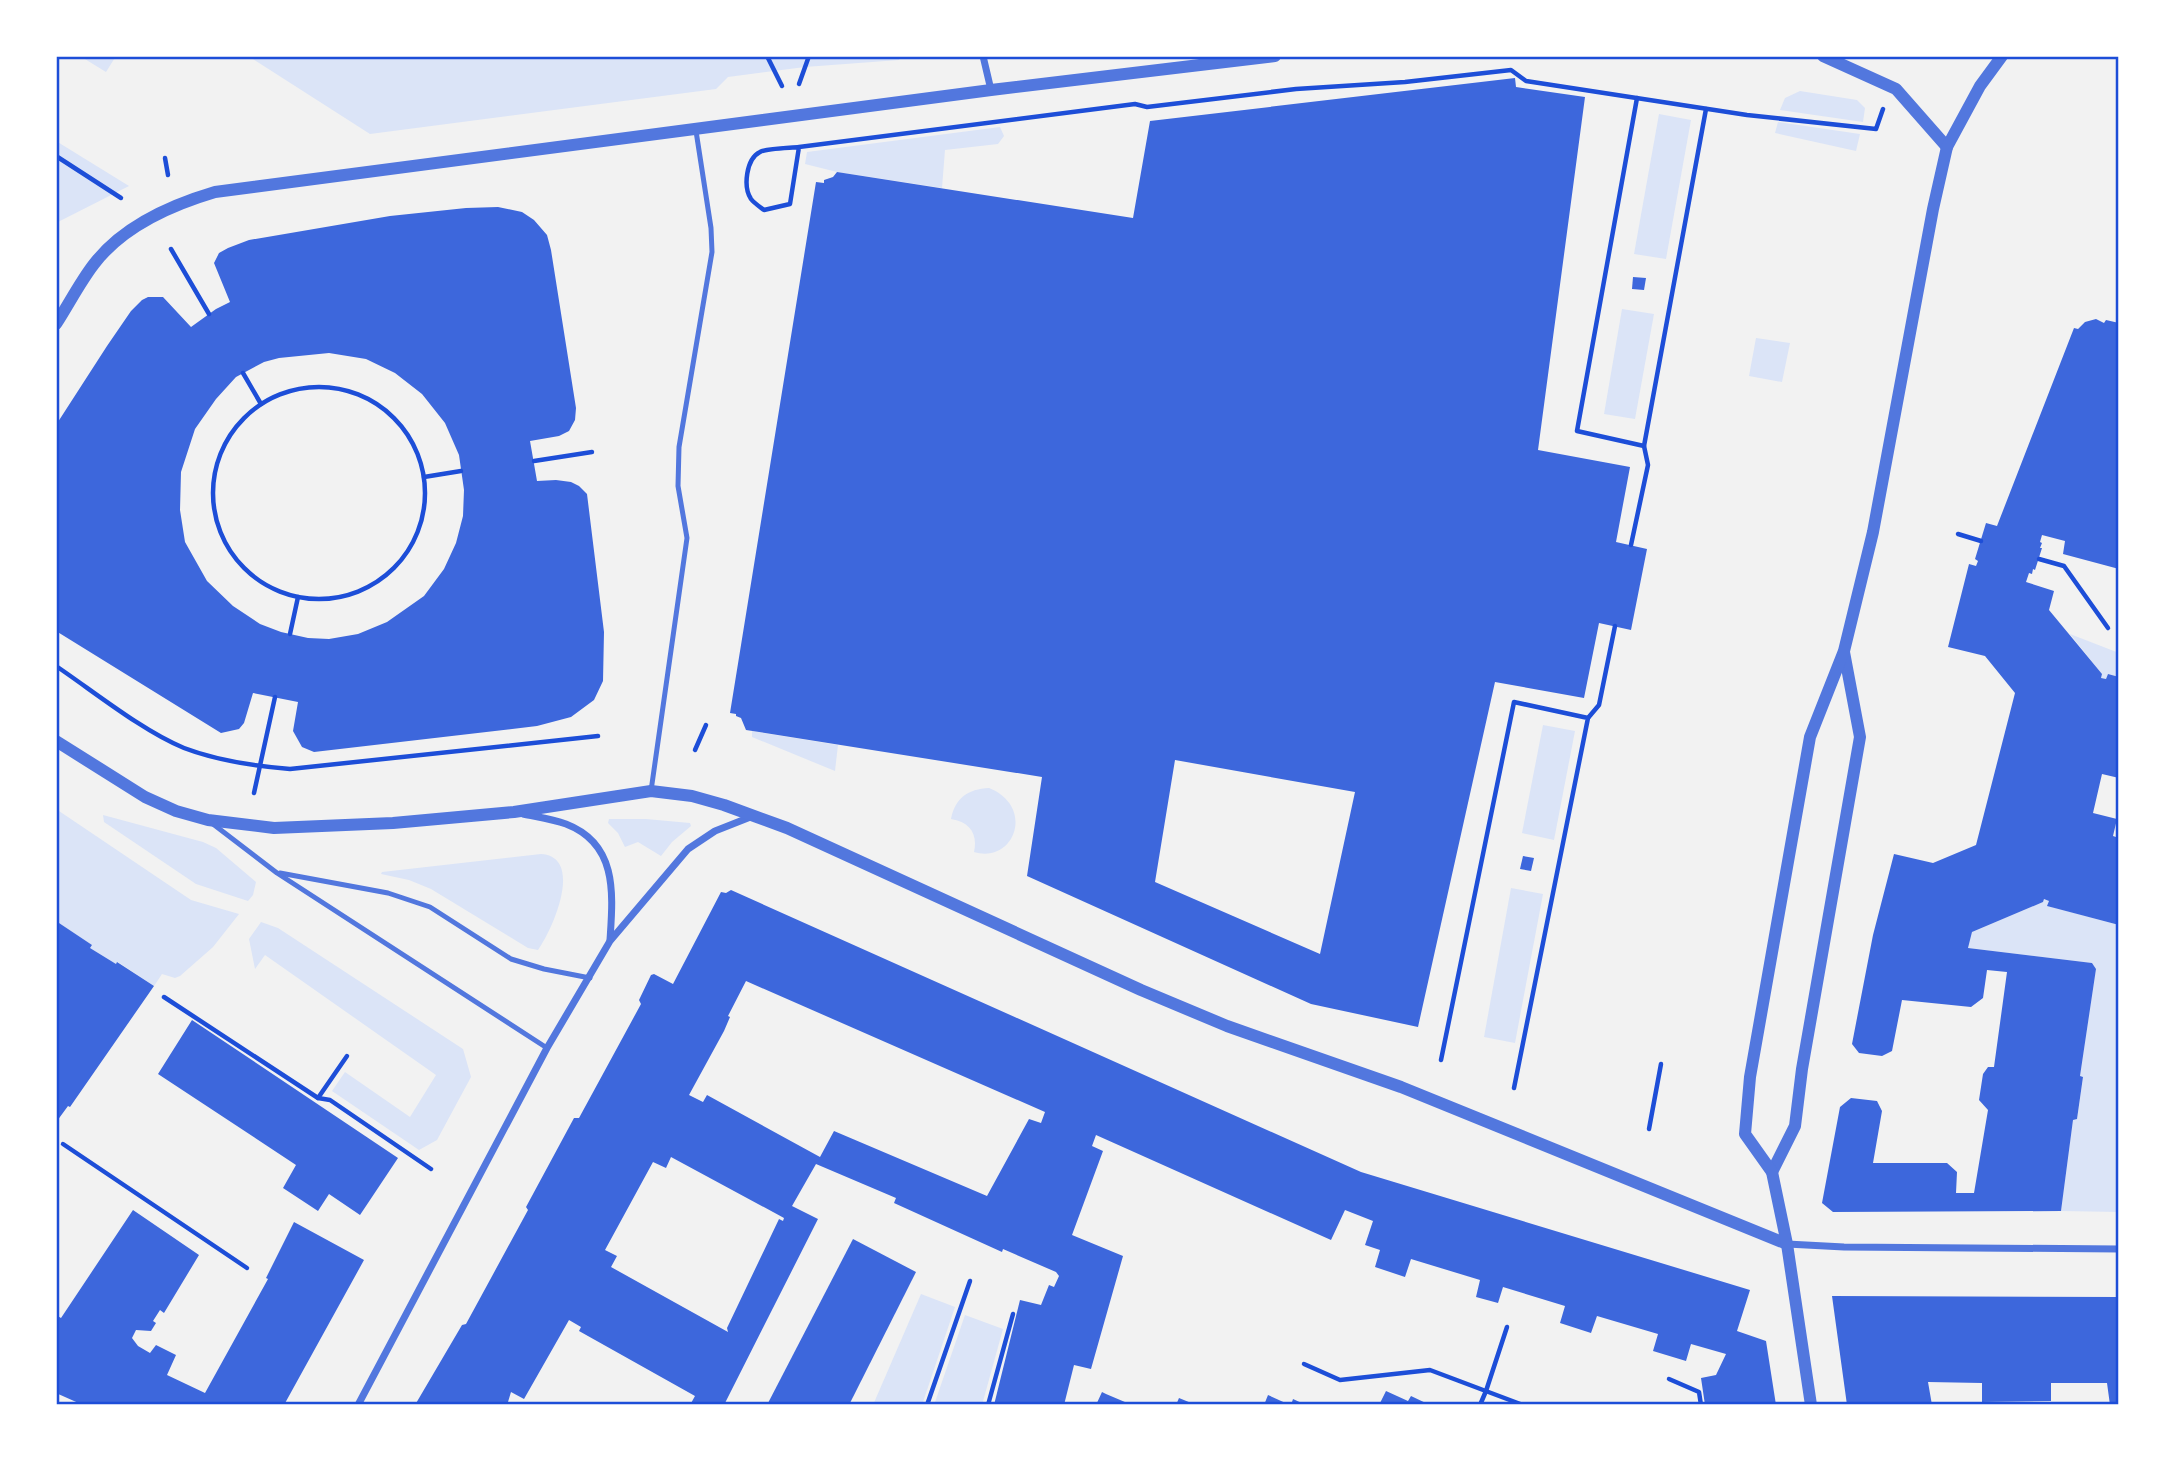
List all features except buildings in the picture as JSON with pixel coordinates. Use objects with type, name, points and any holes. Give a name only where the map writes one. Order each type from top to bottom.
[{"type":"street","points":[[983,56],[991,90]]},
{"type":"street","points":[[56,324],[95,262],[124,235],[153,216],[180,203],[215,192],[696,131],[991,90],[1275,56]]},
{"type":"street","points":[[1823,56],[1896,89],[1947,147]]},
{"type":"street","points":[[1811,1405],[1787,1244],[1772,1172],[1745,1134],[1746,1107],[1810,737],[1844,651],[1873,532],[1947,147],[1980,86],[2002,56]]},
{"type":"street","points":[[1772,1172],[1795,1126],[1802,1069],[1860,737],[1844,651]]},
{"type":"street","points":[[56,741],[145,797],[176,811],[208,820],[274,828],[393,823],[514,812],[651,791],[692,796],[787,828],[1190,1010],[1401,1087],[1787,1244],[1844,1247],[2119,1249]]},
{"type":"street","points":[[514,812],[565,823],[585,833],[598,847],[607,864],[613,897],[610,941]]},
{"type":"street","points":[[358,1405],[547,1048],[610,941],[688,849],[715,831],[754,815]]},
{"type":"lane","points":[[651,791],[687,538],[678,486],[679,447],[712,252],[711,228],[696,131]]},
{"type":"lane","points":[[208,820],[277,873],[547,1048]]},
{"type":"lane","points":[[277,873],[388,893],[430,907],[511,959],[590,978]]},
{"type":"path","points":[[767,56],[782,86]]},
{"type":"path","points":[[799,84],[809,56]]},
{"type":"path","points":[[799,147],[790,204],[764,210],[750,198],[747,187],[747,174],[752,160],[760,152],[799,147],[1135,104],[1147,107],[1296,89],[1405,82],[1511,70],[1526,81],[1706,109],[1876,129],[1880,113],[1887,102]]},
{"type":"path","points":[[1637,98],[1577,431],[1644,446]]},
{"type":"path","points":[[1632,545],[1648,465],[1644,446],[1706,109]]},
{"type":"path","points":[[56,156],[121,198]]},
{"type":"path","points":[[165,158],[168,175]]},
{"type":"path","points":[[171,249],[209,314]]},
{"type":"path","points":[[243,373],[261,404]]},
{"type":"path","points":[[311,386],[337,387],[363,395],[386,410],[404,428],[417,452],[424,477],[424,506],[417,534],[402,559],[381,579],[355,593],[327,599],[298,597],[272,588],[248,573],[230,552],[218,527],[212,499],[214,471],[223,445],[239,422],[261,404],[285,392],[311,386]]},
{"type":"path","points":[[534,461],[592,452]]},
{"type":"path","points":[[424,477],[461,471]]},
{"type":"path","points":[[1958,534],[1981,541]]},
{"type":"path","points":[[2039,559],[2064,566],[2108,628]]},
{"type":"path","points":[[289,634],[298,597]]},
{"type":"path","points":[[1514,1088],[1588,718],[1599,705],[1615,626]]},
{"type":"path","points":[[56,666],[142,724],[183,747],[226,761],[260,767],[290,769],[597,736]]},
{"type":"path","points":[[254,793],[275,697]]},
{"type":"path","points":[[1441,1060],[1514,702],[1588,718]]},
{"type":"path","points":[[695,750],[706,725]]},
{"type":"path","points":[[164,997],[318,1098],[330,1100],[431,1169]]},
{"type":"path","points":[[318,1098],[347,1056]]},
{"type":"path","points":[[1649,1129],[1661,1064]]},
{"type":"path","points":[[63,1144],[247,1268]]},
{"type":"path","points":[[928,1405],[970,1281]]},
{"type":"path","points":[[988,1405],[1013,1314]]},
{"type":"path","points":[[1480,1405],[1507,1327]]},
{"type":"path","points":[[1304,1364],[1340,1380],[1430,1370],[1523,1405]]},
{"type":"path","points":[[1669,1379],[1699,1392],[1701,1405]]},
{"type":"shaded area","points":[[80,56],[116,56],[106,72]]},
{"type":"shaded area","points":[[248,56],[901,56],[899,60],[805,67],[728,77],[716,89],[370,134]]},
{"type":"shaded area","points":[[1800,91],[1857,100],[1865,108],[1863,122],[1780,110],[1785,98]]},
{"type":"shaded area","points":[[1659,114],[1691,120],[1666,259],[1634,254]]},
{"type":"shaded area","points":[[1778,122],[1860,134],[1856,151],[1775,133]]},
{"type":"shaded area","points":[[1000,127],[1004,136],[998,144],[945,150],[942,188],[837,172],[805,164],[807,152]]},
{"type":"shaded area","points":[[56,141],[129,186],[56,223]]},
{"type":"shaded area","points":[[1622,309],[1654,314],[1635,419],[1604,414]]},
{"type":"shaded area","points":[[1756,338],[1790,343],[1782,382],[1749,376]]},
{"type":"shaded area","points":[[2070,634],[2119,653],[2119,677],[2108,674],[2106,679],[2101,678],[2102,674]]},
{"type":"shaded area","points":[[1543,725],[1575,731],[1554,840],[1522,833]]},
{"type":"shaded area","points":[[752,731],[838,745],[835,771],[752,737]]},
{"type":"shaded area","points":[[989,788],[1003,797],[1012,808],[1014,832],[1009,842],[1000,850],[974,852],[975,840],[971,830],[963,823],[951,819],[959,800],[975,790]]},
{"type":"shaded area","points":[[56,809],[191,900],[239,914],[213,947],[180,976],[175,978],[162,974],[154,986],[118,962],[116,964],[90,948],[92,945],[56,921]]},
{"type":"shaded area","points":[[103,815],[203,842],[216,848],[256,882],[253,895],[248,901],[196,884],[104,822]]},
{"type":"shaded area","points":[[609,819],[646,819],[690,823],[691,826],[672,842],[661,856],[638,842],[625,847],[618,833],[608,823]]},
{"type":"shaded area","points":[[541,854],[554,858],[561,868],[563,881],[557,912],[538,950],[528,948],[431,889],[409,880],[381,874],[382,872]]},
{"type":"shaded area","points":[[1511,888],[1543,894],[1515,1043],[1484,1037]]},
{"type":"shaded area","points":[[2044,899],[2049,901],[2048,906],[2119,925],[2119,1212],[2061,1211],[2073,1120],[2077,1119],[2083,1078],[2080,1076],[2096,969],[2092,963],[1968,948],[1972,932],[2043,902]]},
{"type":"shaded area","points":[[261,922],[278,928],[463,1049],[471,1077],[437,1140],[419,1150],[332,1091],[345,1072],[410,1117],[436,1075],[265,955],[255,969],[249,939]]},
{"type":"shaded area","points":[[921,1294],[955,1307],[922,1405],[873,1405]]},
{"type":"shaded area","points":[[965,1315],[1003,1329],[982,1405],[934,1405]]}]
